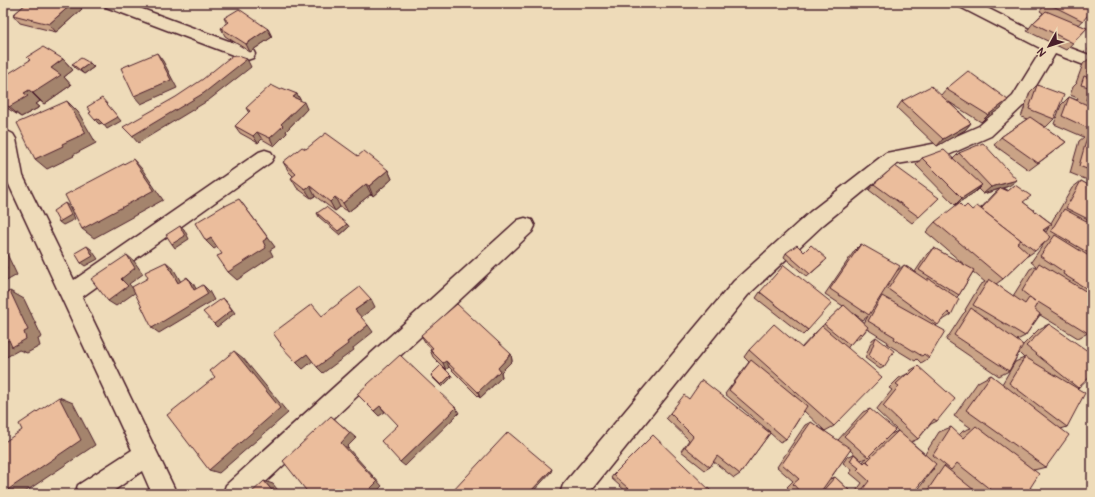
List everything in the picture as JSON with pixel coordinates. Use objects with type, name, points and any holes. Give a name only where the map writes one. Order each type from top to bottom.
[{"type":"street","points":[[111,3],[247,54]]},
{"type":"street","points":[[965,3],[1051,47],[1092,62]]},
{"type":"street","points":[[572,494],[742,288],[811,223],[892,158],[946,149],[985,131],[1019,100],[1051,47]]},
{"type":"street","points":[[4,138],[14,176],[165,494]]},
{"type":"street","points":[[70,294],[265,157]]},
{"type":"street","points":[[235,494],[525,226]]},
{"type":"street","points":[[87,494],[146,454]]},
{"type":"building","points":[[27,3],[73,3],[49,24],[13,15]]},
{"type":"building","points":[[1047,3],[1091,3],[1092,10],[1083,21]]},
{"type":"building","points":[[239,9],[268,29],[246,44],[221,28],[229,22],[224,18]]},
{"type":"building","points":[[1046,11],[1087,28],[1073,43],[1033,23]]},
{"type":"building","points":[[43,47],[63,59],[51,68],[61,75],[33,93],[29,90],[24,93],[28,96],[9,107],[3,102],[3,77],[30,60],[27,57]]},
{"type":"building","points":[[157,53],[171,80],[134,96],[121,68]]},
{"type":"building","points":[[235,55],[247,59],[204,93],[132,136],[123,127],[176,97]]},
{"type":"building","points":[[81,58],[90,63],[80,70],[72,64]]},
{"type":"building","points":[[1092,60],[1092,74],[1088,72]]},
{"type":"building","points":[[968,71],[1008,100],[988,115],[946,89]]},
{"type":"building","points":[[1084,76],[1092,79],[1092,102],[1086,100],[1089,87],[1081,85]]},
{"type":"building","points":[[271,85],[281,90],[282,88],[297,94],[293,97],[304,102],[281,124],[283,126],[270,138],[257,132],[253,136],[235,126],[250,111],[246,108]]},
{"type":"building","points":[[1037,85],[1064,95],[1054,119],[1029,109]]},
{"type":"building","points":[[931,86],[971,123],[943,139],[902,101]]},
{"type":"building","points":[[1069,97],[1092,107],[1092,130],[1062,116]]},
{"type":"building","points":[[102,98],[118,117],[104,125],[98,119],[95,120],[89,113],[91,112],[87,107]]},
{"type":"building","points":[[67,101],[86,133],[35,159],[17,123]]},
{"type":"building","points":[[1030,117],[1066,142],[1038,163],[1001,137]]},
{"type":"building","points":[[326,133],[358,156],[364,151],[388,170],[369,186],[366,184],[343,203],[335,197],[330,202],[310,186],[305,189],[291,178],[296,174],[283,162],[302,147],[306,149]]},
{"type":"building","points":[[1088,134],[1092,135],[1092,171],[1079,166]]},
{"type":"building","points":[[983,143],[1017,180],[991,187],[959,153]]},
{"type":"building","points":[[944,150],[982,185],[962,198],[922,158]]},
{"type":"building","points":[[133,159],[154,190],[82,229],[65,195]]},
{"type":"building","points":[[895,166],[939,198],[919,217],[874,184]]},
{"type":"building","points":[[1081,181],[1092,187],[1092,221],[1066,208]]},
{"type":"building","points":[[1015,185],[1031,196],[1023,202],[1052,224],[1043,230],[1051,237],[1035,251],[981,209],[1001,188],[1008,191]]},
{"type":"building","points":[[239,199],[268,238],[263,241],[266,248],[228,272],[217,256],[222,254],[211,238],[206,241],[195,223],[225,205]]},
{"type":"building","points":[[65,203],[71,215],[59,222],[53,211]]},
{"type":"building","points":[[959,203],[964,208],[967,205],[972,210],[977,206],[1021,240],[1017,243],[1029,254],[1003,279],[935,222]]},
{"type":"building","points":[[326,207],[347,224],[338,231],[317,213]]},
{"type":"building","points":[[1064,209],[1092,224],[1092,255],[1051,231]]},
{"type":"building","points":[[180,226],[185,236],[172,244],[166,235]]},
{"type":"building","points":[[1055,235],[1092,258],[1092,292],[1063,274],[1064,272],[1040,256]]},
{"type":"building","points":[[861,244],[900,266],[869,315],[830,289]]},
{"type":"building","points":[[797,245],[804,252],[811,245],[827,259],[810,274],[786,253]]},
{"type":"building","points":[[87,246],[93,256],[81,263],[75,253]]},
{"type":"building","points":[[934,248],[974,270],[959,295],[919,270]]},
{"type":"building","points":[[127,255],[135,268],[121,279],[128,286],[108,301],[91,279]]},
{"type":"building","points":[[3,260],[7,269],[3,271]]},
{"type":"building","points":[[166,262],[178,283],[187,277],[194,290],[203,285],[208,294],[152,328],[132,287],[148,278],[145,272]]},
{"type":"building","points":[[1039,263],[1092,295],[1092,326],[1088,333],[1038,302],[1034,309],[1040,314],[1025,336],[973,305],[989,279],[1025,304],[1029,298],[1035,301],[1022,291]]},
{"type":"building","points":[[784,265],[832,303],[808,330],[760,292]]},
{"type":"building","points":[[904,265],[928,281],[928,278],[959,299],[951,315],[948,312],[938,325],[888,289]]},
{"type":"building","points":[[360,287],[371,299],[355,310],[368,325],[347,342],[348,344],[317,367],[307,354],[296,362],[280,345],[281,344],[273,333],[312,304],[322,316]]},
{"type":"building","points":[[10,291],[28,330],[24,332],[26,339],[12,347],[9,340],[3,343],[3,295]]},
{"type":"building","points":[[882,296],[945,331],[929,358],[924,354],[922,356],[894,339],[895,337],[868,321]]},
{"type":"building","points":[[223,298],[232,310],[214,324],[203,312]]},
{"type":"building","points":[[457,304],[511,354],[498,368],[500,371],[478,392],[446,361],[443,363],[430,350],[433,348],[421,335]]},
{"type":"building","points":[[844,305],[868,327],[862,335],[860,333],[850,345],[824,324]]},
{"type":"building","points":[[971,308],[1023,345],[1009,371],[954,335]]},
{"type":"building","points":[[774,324],[802,348],[822,326],[882,377],[834,426],[749,350]]},
{"type":"building","points":[[1049,324],[1092,354],[1092,375],[1078,388],[1026,346]]},
{"type":"building","points":[[876,337],[894,351],[884,367],[869,356]]},
{"type":"building","points":[[234,351],[280,408],[209,470],[167,415],[215,377],[210,371]]},
{"type":"building","points":[[400,355],[456,408],[400,462],[381,441],[398,425],[380,406],[374,411],[357,394]]},
{"type":"building","points":[[1025,357],[1085,393],[1067,427],[1009,383]]},
{"type":"building","points":[[751,360],[807,406],[786,439],[729,390]]},
{"type":"building","points":[[441,365],[451,375],[441,385],[431,375]]},
{"type":"building","points":[[918,366],[955,399],[937,421],[934,419],[918,439],[883,406],[899,386],[896,384],[907,374],[909,375]]},
{"type":"building","points":[[991,375],[1069,435],[1046,467],[966,410]]},
{"type":"building","points":[[702,380],[770,433],[740,474],[717,456],[710,467],[685,447],[693,436],[670,413],[684,395],[689,399]]},
{"type":"building","points":[[59,397],[81,440],[3,493],[3,443],[22,430],[19,424]]},
{"type":"building","points":[[870,409],[895,430],[868,457],[844,436]]},
{"type":"building","points":[[331,416],[350,433],[341,443],[377,482],[365,494],[309,494],[283,461]]},
{"type":"building","points":[[811,422],[851,449],[819,494],[802,494],[793,484],[799,479],[782,464]]},
{"type":"building","points":[[976,426],[1039,474],[1030,488],[1039,494],[996,494],[957,463],[951,470],[933,455],[951,427],[963,438]]},
{"type":"building","points":[[898,431],[936,464],[912,494],[859,494],[869,481],[857,470],[859,468],[850,461],[854,454],[864,463],[866,461],[870,464],[867,461]]},
{"type":"building","points":[[508,432],[552,469],[528,494],[452,494],[451,493]]},
{"type":"building","points":[[653,435],[714,494],[635,494],[613,475]]},
{"type":"building","points":[[944,466],[979,494],[925,494]]},
{"type":"building","points":[[835,477],[853,494],[820,494]]},
{"type":"building","points":[[264,481],[275,494],[250,494]]},
{"type":"waterway","points":[[425,3],[429,5]]}]
